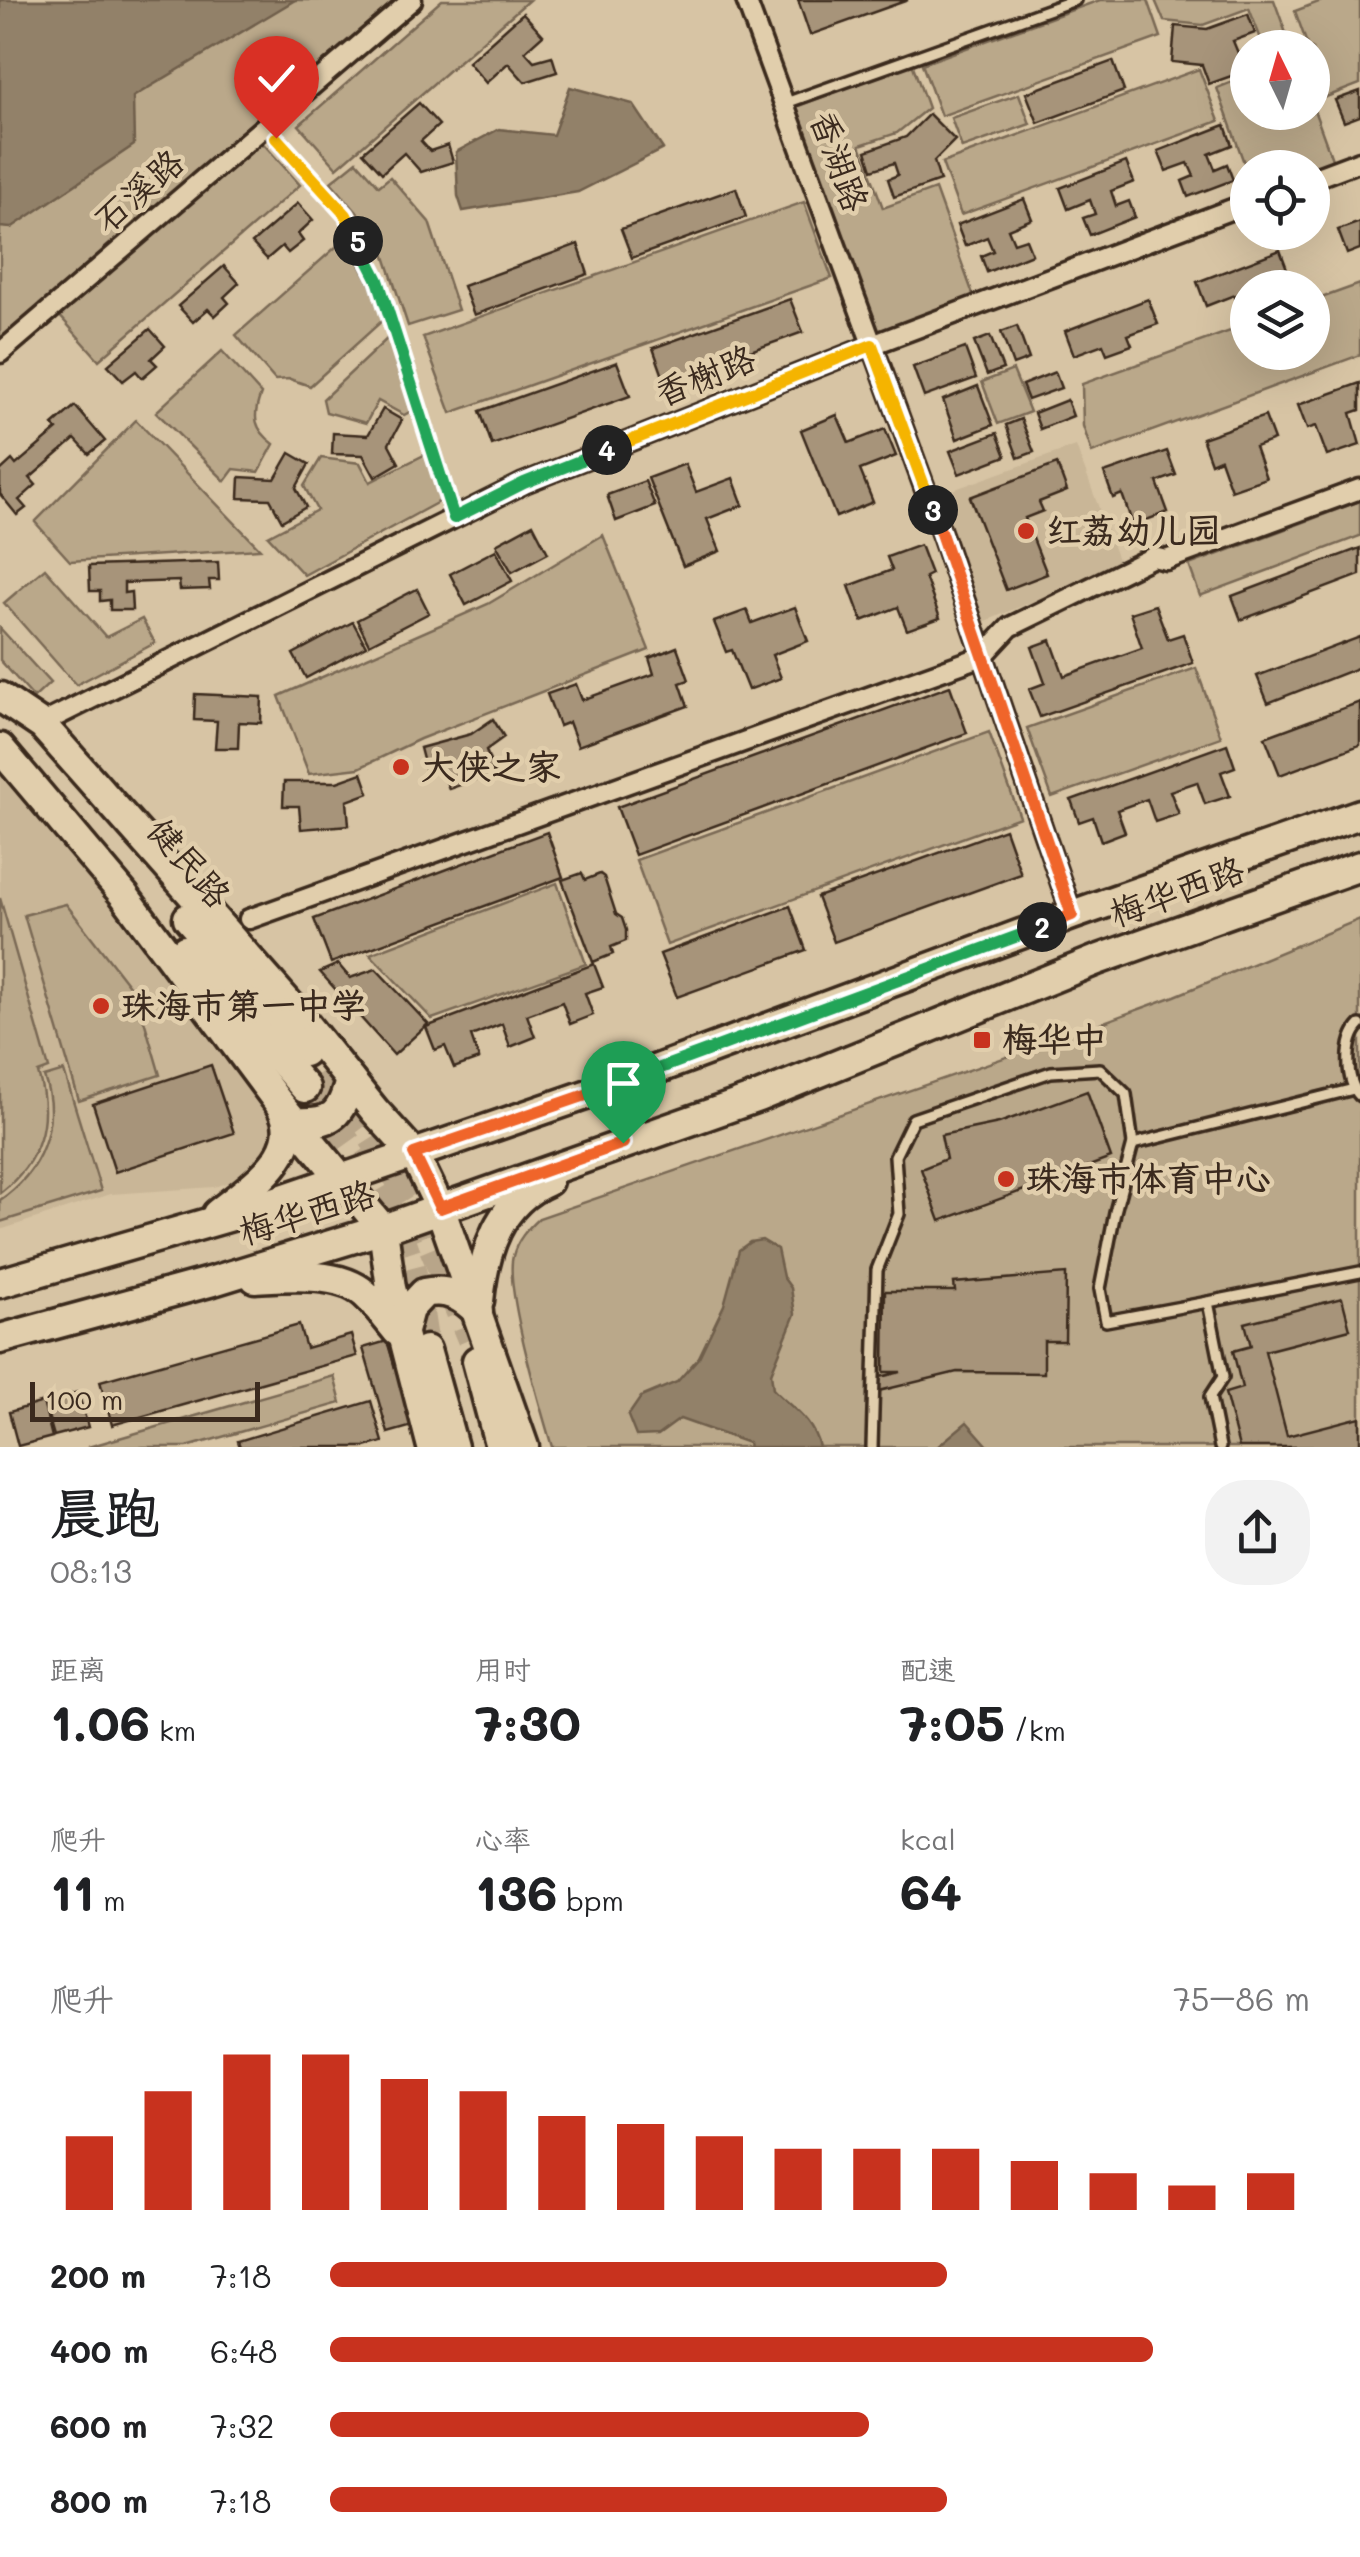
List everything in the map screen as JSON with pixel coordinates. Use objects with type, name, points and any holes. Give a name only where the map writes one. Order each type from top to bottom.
[{"type":"main road","points":[[0,700],[40,724],[289,1004],[414,1154],[440,1208],[475,1326],[500,1447]]},
{"type":"main road","name":"健民路","points":[[0,700],[314,1080],[0,738]]},
{"type":"main road","points":[[0,748],[124,896],[286,1112],[384,1229],[391,1288],[453,1447]]},
{"type":"main road","name":"梅华西路","points":[[0,1283],[206,1223],[606,1088],[1072,915],[1360,814]]},
{"type":"main road","name":"梅华西路","points":[[0,1339],[384,1229],[758,1097],[1097,960],[1360,866]]},
{"type":"main road","points":[[286,1112],[324,1122],[340,1107],[350,1080]]},
{"type":"main road","points":[[206,1223],[281,1156],[286,1141],[286,1112]]},
{"type":"main road","points":[[475,1326],[482,1267],[495,1230],[517,1202],[542,1184],[585,1168],[623,1143]]},
{"type":"main road","points":[[213,1281],[280,1276],[341,1282],[362,1291],[414,1343]]},
{"type":"main road","points":[[432,1447],[410,1309],[424,1293],[448,1292],[465,1300],[524,1447]]},
{"type":"street","name":"石溪路","points":[[0,353],[412,0]]},
{"type":"street","name":"香湖路","points":[[746,0],[983,656],[1072,915]]},
{"type":"street","points":[[1330,172],[1360,161]]},
{"type":"street","name":"香榭路","points":[[40,724],[524,483],[872,345],[1230,211]]},
{"type":"street","points":[[249,919],[983,656],[1010,627],[1153,558],[1166,560],[1360,489]]},
{"type":"lane","points":[[783,104],[1075,0]]},
{"type":"lane","points":[[264,126],[346,215],[378,280],[454,518]]},
{"type":"lane","points":[[1133,1144],[1357,1092],[1350,1038],[1360,1024]]},
{"type":"lane","points":[[872,1447],[877,1270],[898,1214],[895,1156],[913,1119],[1052,1072],[1100,1069],[1126,1094],[1133,1144],[1100,1289],[1106,1322],[1360,1272]]},
{"type":"lane","points":[[1208,1302],[1223,1377],[1210,1397],[1220,1447]]},
{"type":"shaded area","points":[[0,0],[412,0],[0,352]]},
{"type":"shaded area","points":[[0,0],[295,0],[133,97],[134,145],[11,228],[0,227]]},
{"type":"shaded area","points":[[442,0],[529,0],[337,168],[299,125]]},
{"type":"shaded area","points":[[1100,0],[1148,0],[1161,37],[941,116],[922,64]]},
{"type":"shaded area","points":[[1155,0],[1274,0],[1285,30],[1257,30],[1249,8],[1203,25],[1164,21]]},
{"type":"shaded area","points":[[1324,0],[1360,0],[1360,84],[1330,95],[1330,30],[1302,30],[1295,11]]},
{"type":"shaded area","points":[[912,63],[928,108],[897,133],[860,145],[883,208],[935,189],[974,297],[878,333],[793,108]]},
{"type":"shaded area","points":[[1199,69],[1219,121],[961,215],[942,163]]},
{"type":"shaded area","points":[[1230,83],[1230,124],[1217,88]]},
{"type":"shaded area","points":[[570,87],[633,104],[663,149],[578,192],[463,211],[458,196],[456,152],[499,129],[553,135]]},
{"type":"shaded area","points":[[1019,94],[1030,124],[962,148],[951,118]]},
{"type":"shaded area","points":[[1232,130],[1321,130],[1329,150],[1239,150]]},
{"type":"shaded area","points":[[260,140],[300,185],[99,360],[59,315]]},
{"type":"shaded area","points":[[357,161],[379,186],[390,177],[429,222],[458,310],[408,326],[379,238],[331,182]]},
{"type":"shaded area","points":[[804,202],[832,278],[451,413],[423,337]]},
{"type":"shaded area","points":[[345,239],[370,283],[383,320],[310,386],[290,379],[275,380],[236,335]]},
{"type":"shaded area","points":[[1360,284],[1360,355],[1330,366],[1330,295]]},
{"type":"shaded area","points":[[1230,331],[1230,370],[1319,370],[1092,453],[1083,426],[1082,384]]},
{"type":"shaded area","points":[[391,335],[415,409],[404,415],[378,401],[366,423],[326,412],[323,399]]},
{"type":"shaded area","points":[[222,351],[261,394],[257,422],[274,444],[259,472],[234,469],[225,481],[156,412]]},
{"type":"shaded area","points":[[1013,370],[1030,412],[998,424],[982,382]]},
{"type":"shaded area","points":[[136,420],[260,549],[70,561],[35,522]]},
{"type":"shaded area","name":"红荔幼儿园","points":[[1076,446],[1120,565],[979,624],[933,497]]},
{"type":"shaded area","points":[[428,453],[442,500],[304,575],[268,536],[317,510],[304,486],[321,458],[360,463],[370,482]]},
{"type":"shaded area","points":[[1360,501],[1360,536],[1200,596],[1189,565]]},
{"type":"shaded area","points":[[603,535],[649,650],[420,739],[359,768],[309,774],[279,696],[488,604]]},
{"type":"shaded area","points":[[45,568],[106,637],[142,619],[155,643],[76,685],[4,603]]},
{"type":"shaded area","points":[[0,628],[50,683],[34,698],[0,660]]},
{"type":"shaded area","points":[[1196,668],[1221,737],[1052,797],[1027,728]]},
{"type":"shaded area","points":[[989,732],[1020,817],[667,945],[636,860]]},
{"type":"shaded area","name":"珠海市第一中学","points":[[0,774],[261,1073],[282,1129],[251,1175],[214,1187],[111,1194],[0,1230]]},
{"type":"shaded area","points":[[557,883],[586,964],[432,1019],[370,954]]},
{"type":"shaded area","points":[[0,898],[49,1069],[38,1073],[44,1108],[40,1139],[25,1168],[0,1193]]},
{"type":"shaded area","points":[[66,904],[137,996],[160,1075],[79,1101],[24,915]]},
{"type":"shaded area","name":"珠海市体育中心","points":[[1360,919],[1360,1447],[552,1447],[525,1350],[512,1272],[517,1245],[539,1218],[1047,1043],[1175,996]]},
{"type":"shaded area","points":[[64,1071],[101,1191],[0,1222],[0,1200],[26,1176],[43,1146],[50,1112],[44,1077]]},
{"type":"shaded area","points":[[762,1240],[777,1249],[783,1277],[791,1288],[795,1314],[771,1373],[773,1389],[807,1421],[819,1447],[749,1447],[748,1443],[680,1419],[658,1435],[636,1436],[628,1416],[641,1397],[677,1382],[699,1357],[724,1305],[739,1250]]},
{"type":"shaded area","points":[[334,1376],[341,1403],[187,1447],[88,1447]]},
{"type":"shaded area","points":[[967,1422],[989,1447],[937,1447]]},
{"type":"building","points":[[798,0],[908,0],[810,35]]},
{"type":"building","points":[[523,13],[543,35],[525,51],[534,61],[552,56],[557,72],[525,82],[508,63],[486,83],[468,62]]},
{"type":"building","points":[[1248,14],[1254,30],[1230,30],[1230,76],[1209,84],[1202,65],[1172,62],[1175,26],[1207,29]]},
{"type":"building","points":[[1113,61],[1124,91],[1038,123],[1026,93]]},
{"type":"building","points":[[1360,91],[1360,116],[1344,122],[1335,100]]},
{"type":"building","points":[[419,103],[439,125],[421,141],[430,151],[448,145],[453,162],[421,172],[404,153],[382,173],[363,152]]},
{"type":"building","points":[[929,114],[955,140],[934,161],[940,181],[894,197],[888,179],[898,175],[894,163],[872,170],[866,151],[906,137]]},
{"type":"building","points":[[1225,125],[1232,145],[1209,154],[1215,169],[1227,164],[1230,181],[1188,197],[1182,181],[1194,176],[1188,163],[1166,171],[1158,151]]},
{"type":"building","points":[[1126,162],[1134,182],[1111,191],[1116,206],[1129,201],[1135,217],[1090,235],[1083,218],[1095,214],[1090,200],[1068,209],[1060,188]]},
{"type":"building","points":[[736,188],[746,217],[632,258],[621,229]]},
{"type":"building","points":[[1024,199],[1032,219],[1008,229],[1014,243],[1026,239],[1032,254],[987,272],[981,256],[993,251],[987,237],[965,246],[957,225]]},
{"type":"building","points":[[298,203],[313,220],[298,234],[303,241],[288,253],[282,246],[267,259],[252,243]]},
{"type":"building","points":[[1360,222],[1360,249],[1347,254],[1338,230]]},
{"type":"building","points":[[578,244],[588,274],[474,315],[463,286]]},
{"type":"building","points":[[1280,250],[1288,270],[1230,270],[1230,297],[1206,306],[1197,282]]},
{"type":"building","points":[[224,266],[239,283],[224,297],[229,303],[215,316],[208,309],[193,322],[178,306]]},
{"type":"building","points":[[790,299],[803,332],[665,382],[653,348]]},
{"type":"building","points":[[1148,299],[1158,324],[1128,335],[1132,345],[1107,354],[1103,344],[1074,355],[1065,331]]},
{"type":"building","points":[[1017,326],[1029,359],[1013,365],[1001,332]]},
{"type":"building","points":[[150,329],[165,346],[151,359],[157,365],[142,378],[136,371],[123,381],[108,365]]},
{"type":"building","points":[[990,336],[1003,369],[987,375],[974,342]]},
{"type":"building","points":[[965,348],[976,378],[924,397],[913,367]]},
{"type":"building","points":[[617,362],[630,396],[492,445],[480,411]]},
{"type":"building","points":[[1055,372],[1061,388],[1028,400],[1022,385]]},
{"type":"building","points":[[1360,383],[1360,410],[1351,413],[1360,445],[1327,456],[1316,426],[1307,429],[1298,405]]},
{"type":"building","points":[[978,386],[993,425],[957,439],[943,400]]},
{"type":"building","points":[[1067,400],[1073,416],[1040,429],[1034,413]]},
{"type":"building","points":[[75,406],[105,441],[89,454],[75,439],[30,478],[36,485],[19,500],[26,508],[17,515],[0,494],[0,471],[12,460],[16,465],[57,430],[53,425]]},
{"type":"building","points":[[383,409],[402,420],[389,444],[399,463],[375,477],[363,455],[332,454],[333,433],[368,435]]},
{"type":"building","points":[[837,415],[849,443],[885,429],[896,456],[860,470],[873,502],[836,517],[801,430]]},
{"type":"building","points":[[1265,416],[1274,440],[1255,447],[1266,478],[1231,490],[1220,459],[1211,463],[1202,438]]},
{"type":"building","points":[[1021,419],[1034,452],[1018,458],[1006,425]]},
{"type":"building","points":[[997,433],[1006,456],[959,474],[950,451]]},
{"type":"building","points":[[1167,451],[1176,475],[1157,482],[1168,512],[1133,525],[1122,494],[1113,498],[1104,473]]},
{"type":"building","points":[[290,453],[309,464],[296,488],[306,507],[282,521],[270,499],[239,498],[240,477],[275,479]]},
{"type":"building","points":[[685,464],[696,492],[733,478],[743,505],[707,519],[720,551],[683,566],[648,478]]},
{"type":"building","points":[[1057,464],[1067,491],[1039,502],[1043,511],[1025,518],[1047,574],[1006,590],[970,497]]},
{"type":"building","points":[[645,481],[655,506],[616,521],[607,495]]},
{"type":"building","points":[[533,524],[548,553],[512,572],[496,544]]},
{"type":"building","points":[[920,545],[931,574],[925,577],[940,618],[907,630],[898,607],[862,621],[849,586],[892,570],[887,557]]},
{"type":"building","points":[[1360,548],[1360,575],[1241,620],[1232,596]]},
{"type":"building","points":[[496,550],[512,581],[466,605],[450,574]]},
{"type":"building","points":[[218,562],[219,580],[209,580],[210,589],[180,590],[179,581],[124,583],[124,593],[131,592],[132,610],[110,610],[110,600],[100,601],[100,591],[90,591],[89,566]]},
{"type":"building","points":[[417,589],[429,613],[369,644],[357,620]]},
{"type":"building","points":[[1155,605],[1168,639],[1183,634],[1193,663],[1040,717],[1029,689],[1045,683],[1032,647],[1051,640],[1064,676],[1142,648],[1130,613]]},
{"type":"building","points":[[795,607],[808,641],[772,655],[781,678],[748,690],[732,650],[726,652],[714,622],[747,610],[752,623]]},
{"type":"building","points":[[353,622],[366,646],[306,678],[293,654]]},
{"type":"building","points":[[1360,637],[1360,667],[1268,703],[1257,676]]},
{"type":"building","points":[[677,647],[689,680],[680,683],[688,706],[578,746],[569,722],[559,726],[547,694],[576,684],[582,700],[654,674],[649,658]]},
{"type":"building","points":[[950,686],[967,733],[635,855],[617,807]]},
{"type":"building","points":[[195,694],[262,697],[261,723],[239,722],[238,748],[215,748],[217,721],[194,720]]},
{"type":"building","points":[[1360,702],[1360,745],[1280,775],[1265,737]]},
{"type":"building","points":[[493,719],[504,737],[486,750],[494,773],[449,789],[441,767],[426,771],[420,748],[471,734]]},
{"type":"building","points":[[1227,744],[1235,767],[1221,772],[1230,796],[1205,804],[1197,782],[1170,791],[1179,814],[1155,822],[1147,799],[1117,810],[1125,832],[1101,841],[1093,817],[1079,822],[1071,800]]},
{"type":"building","points":[[362,773],[369,793],[347,801],[349,825],[301,829],[299,806],[283,806],[284,782],[337,782]]},
{"type":"building","points":[[1005,829],[1021,874],[834,942],[817,897]]},
{"type":"building","points":[[547,832],[563,877],[331,963],[314,919]]},
{"type":"building","points":[[582,873],[585,880],[600,874],[604,877],[616,914],[626,930],[626,941],[611,947],[613,954],[593,962],[562,880]]},
{"type":"building","points":[[790,906],[806,950],[677,997],[660,954]]},
{"type":"building","points":[[338,964],[350,978],[376,969],[428,1024],[394,1055],[320,972]]},
{"type":"building","points":[[594,964],[603,987],[585,993],[593,1015],[570,1024],[562,1002],[527,1015],[535,1037],[510,1047],[502,1024],[471,1036],[479,1059],[454,1068],[445,1046],[435,1050],[426,1027]]},
{"type":"building","points":[[211,1065],[234,1133],[115,1172],[93,1104]]},
{"type":"building","points":[[1087,1091],[1111,1158],[940,1221],[921,1169],[946,1159],[941,1135],[999,1123]]},
{"type":"building","points":[[1066,1274],[1065,1341],[1044,1341],[1044,1373],[957,1372],[879,1391],[876,1378],[901,1372],[884,1372],[885,1291],[955,1291],[954,1283]]},
{"type":"building","points":[[1342,1298],[1350,1329],[1265,1351],[1287,1436],[1360,1417],[1360,1447],[1239,1447],[1225,1393],[1242,1388],[1233,1351],[1251,1346],[1245,1323]]},
{"type":"building","points":[[299,1325],[306,1348],[351,1335],[357,1356],[112,1425],[100,1381]]},
{"type":"building","points":[[387,1341],[413,1426],[388,1433],[363,1348]]},
{"type":"building","points":[[78,1392],[88,1427],[54,1436],[44,1402]]},
{"type":"building","points":[[371,1401],[383,1442],[365,1447],[240,1447],[238,1441]]},
{"type":"building","points":[[43,1402],[52,1437],[18,1446],[9,1412]]},
{"type":"tunnel","points":[[322,1071],[372,1137],[415,1205],[471,1339]]},
{"type":"tunnel","points":[[305,1088],[354,1153],[395,1223],[413,1274],[426,1350]]},
{"type":"place","name":"红荔幼儿园","points":[[1026,531]]},
{"type":"place","name":"大侠之家","points":[[401,767]]},
{"type":"place","name":"珠海市第一中学","points":[[101,1006]]},
{"type":"place","name":"梅华中","points":[[982,1040]]},
{"type":"place","name":"珠海市体育中心","points":[[1006,1179]]},
{"type":"route","points":[[276,138],[346,215],[378,280],[454,518],[524,483],[872,345],[943,538],[1072,915],[606,1088],[414,1154],[440,1208],[623,1143]]}]
